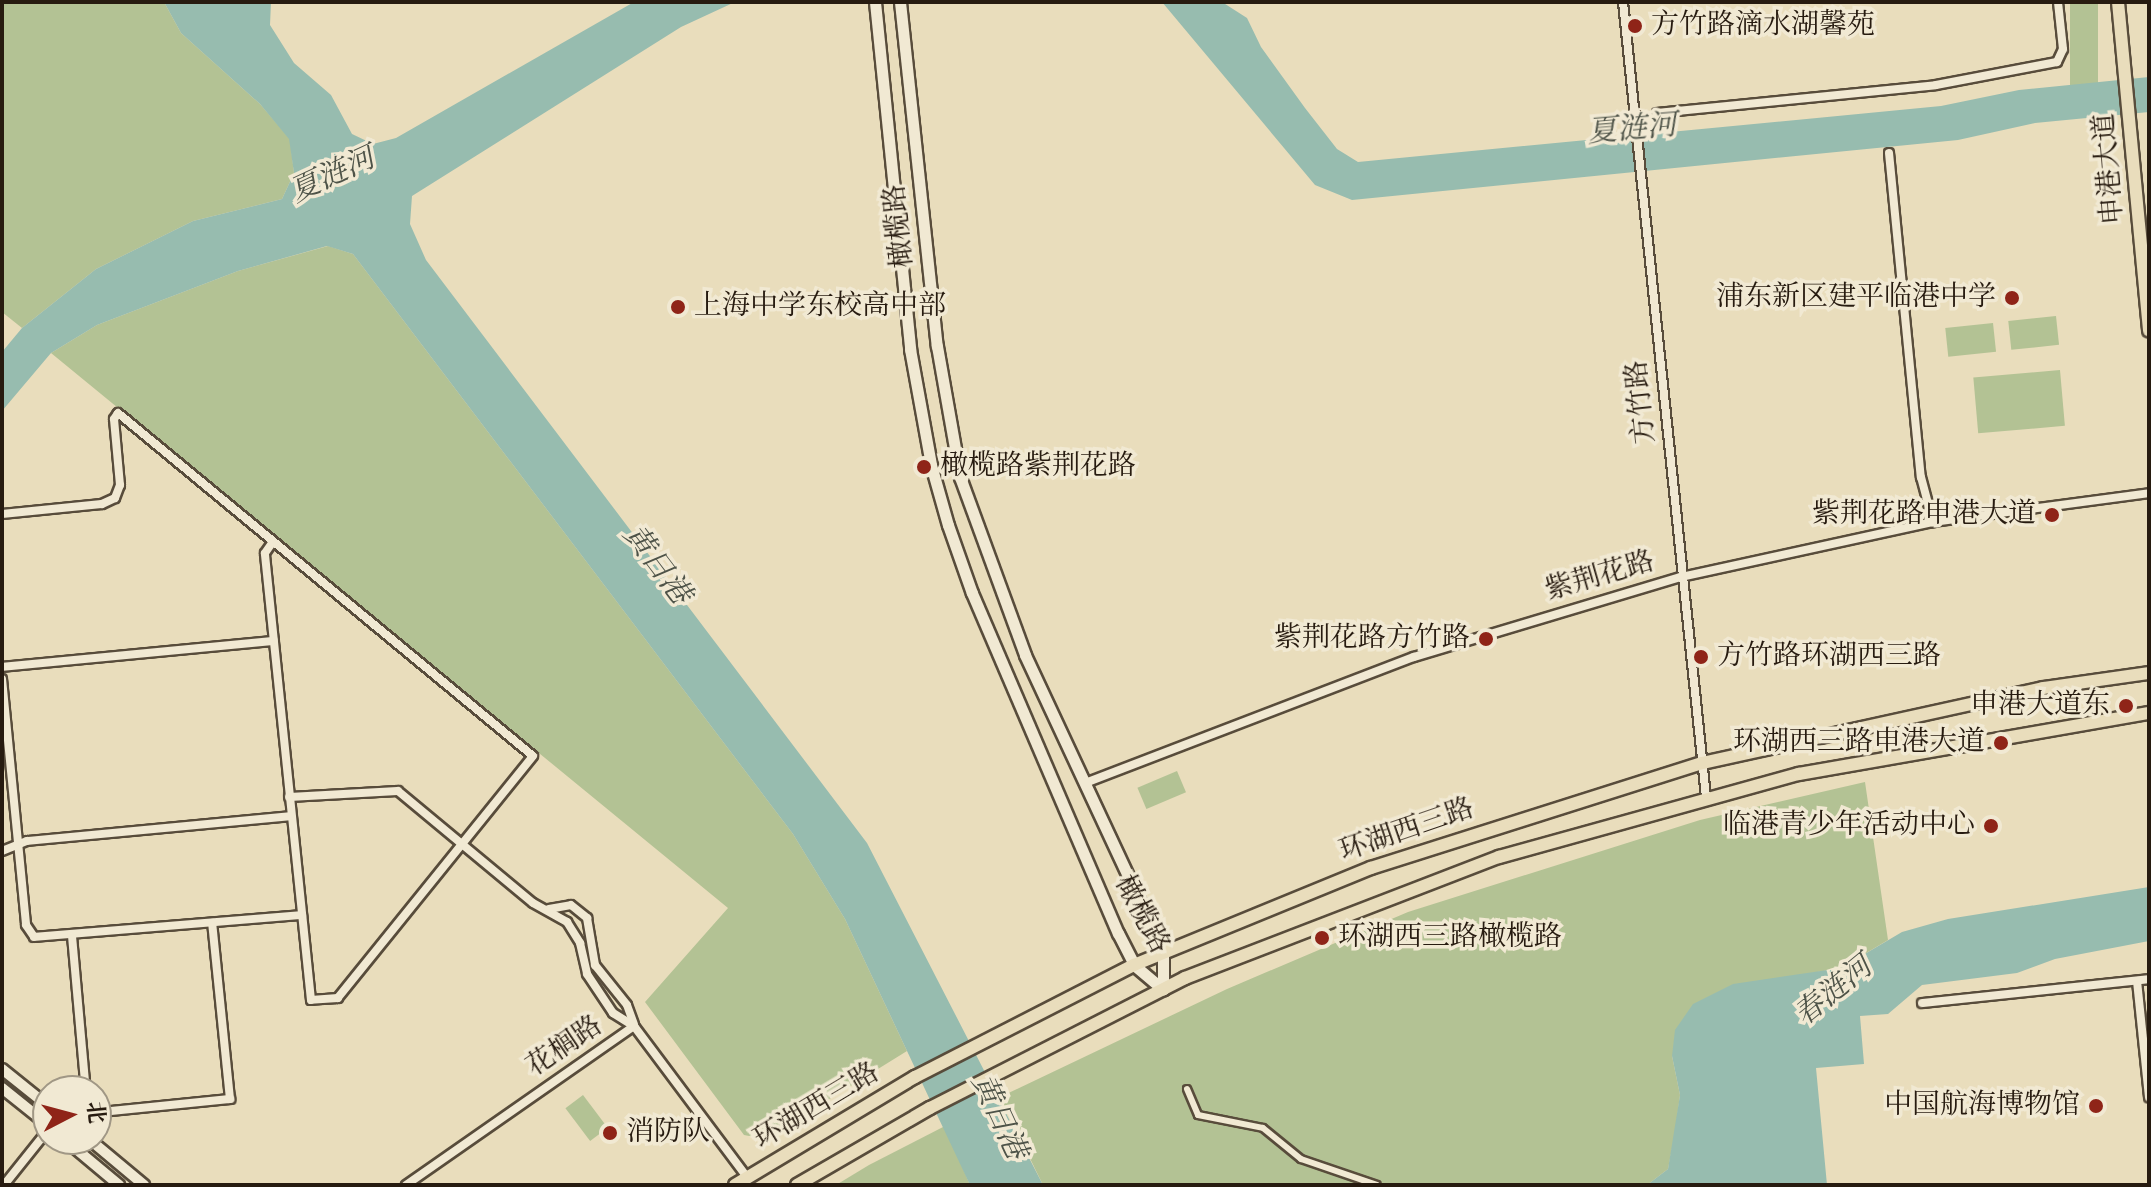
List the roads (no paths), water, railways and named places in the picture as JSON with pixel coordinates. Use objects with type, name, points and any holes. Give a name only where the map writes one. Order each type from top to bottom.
[{"type":"main road","name":"橄榄路","points":[[875,2],[910,349],[931,465],[972,593],[1134,965],[1163,989]]},
{"type":"main road","name":"橄榄路","points":[[900,2],[937,346],[960,477],[997,586],[1163,951],[1163,989]]},
{"type":"main road","name":"申港大道","points":[[2118,2],[2149,331]]},
{"type":"main road","name":"环湖西三路","points":[[735,1185],[915,1077],[1134,965],[1371,868],[1702,763],[2043,688],[2149,673]]},
{"type":"main road","name":"环湖西三路","points":[[797,1185],[930,1108],[1163,989],[1343,913],[1471,867],[1706,797],[1906,751],[2149,713]]},
{"type":"street","name":"方竹路","points":[[1623,2],[1706,797]]},
{"type":"street","points":[[1657,113],[1923,87],[2057,62],[2063,49],[2058,2]]},
{"type":"street","points":[[1889,153],[1921,477],[1933,522]]},
{"type":"street","points":[[2,514],[102,504],[115,498],[120,485],[114,419],[118,413],[533,756],[338,998],[311,1000],[265,553],[272,543]]},
{"type":"street","name":"紫荆花路","points":[[1085,783],[1414,657],[1681,577],[1933,522],[2149,493]]},
{"type":"street","points":[[2,667],[274,641]]},
{"type":"street","points":[[2,679],[29,933],[40,939],[302,915]]},
{"type":"street","points":[[289,797],[390,788],[463,843],[533,903],[549,909],[575,930],[587,974],[613,1013],[634,1026]]},
{"type":"street","points":[[2,851],[19,845],[291,816]]},
{"type":"street","points":[[549,909],[571,905],[587,918],[595,965],[627,1005],[634,1026]]},
{"type":"street","points":[[112,1111],[230,1099],[212,923]]},
{"type":"street","points":[[72,936],[84,1075]]},
{"type":"street","points":[[1922,1003],[2149,979]]},
{"type":"street","points":[[2137,981],[2149,1097]]},
{"type":"street","name":"花榈路","points":[[406,1185],[634,1026],[747,1177]]},
{"type":"street","points":[[2,1069],[32,1093]]},
{"type":"street","points":[[2,1088],[32,1114]]},
{"type":"street","points":[[1187,1089],[1198,1115],[1263,1128],[1301,1159],[1377,1185]]},
{"type":"street","points":[[4,1185],[32,1149]]},
{"type":"street","points":[[83,1155],[119,1185]]},
{"type":"street","points":[[108,1155],[144,1185]]},
{"type":"water","points":[[164,2],[271,2],[270,25],[294,63],[331,95],[352,134],[373,144],[396,138],[634,2],[735,2],[681,27],[412,196],[410,224],[426,260],[867,843],[1043,1185],[970,1185],[845,919],[793,834],[353,254],[327,246],[238,271],[97,325],[51,353],[2,411],[2,352],[22,328],[96,269],[193,221],[282,199],[294,173],[289,139],[260,104],[181,33]]},
{"type":"water","points":[[1162,2],[1222,2],[1247,18],[1261,47],[1305,108],[1337,149],[1358,162],[1941,106],[2019,90],[2149,77],[2149,112],[2035,123],[1958,140],[1352,200],[1315,185]]},
{"type":"water","name":"春涟河","points":[[2149,887],[2149,941],[2055,959],[2017,973],[1922,985],[1888,1014],[1860,1016],[1864,1064],[1816,1068],[1827,1185],[1647,1185],[1668,1169],[1680,1095],[1672,1056],[1675,1030],[1693,1004],[1733,984],[1841,968],[1902,932],[1948,919]]},
{"type":"place","name":"方竹路滴水湖馨苑","points":[[1635,26]]},
{"type":"place","name":"浦东新区建平临港中学","points":[[2012,298]]},
{"type":"place","name":"上海中学东校高中部","points":[[678,307]]},
{"type":"place","name":"橄榄路紫荆花路","points":[[924,467]]},
{"type":"place","name":"紫荆花路申港大道","points":[[2052,515]]},
{"type":"place","name":"紫荆花路方竹路","points":[[1486,639]]},
{"type":"place","name":"方竹路环湖西三路","points":[[1701,657]]},
{"type":"place","name":"申港大道东","points":[[2126,706]]},
{"type":"place","name":"环湖西三路申港大道","points":[[2001,743]]},
{"type":"place","name":"临港青少年活动中心","points":[[1991,826]]},
{"type":"place","name":"环湖西三路橄榄路","points":[[1322,938]]},
{"type":"place","name":"中国航海博物馆","points":[[2096,1106]]},
{"type":"place","name":"消防队","points":[[610,1133]]},
{"type":"water label","name":"夏涟河","points":[[1632,130]]},
{"type":"water label","name":"夏涟河","points":[[333,176]]},
{"type":"water label","name":"黄日港","points":[[656,565]]},
{"type":"water label","name":"黄日港","points":[[998,1117]]}]
